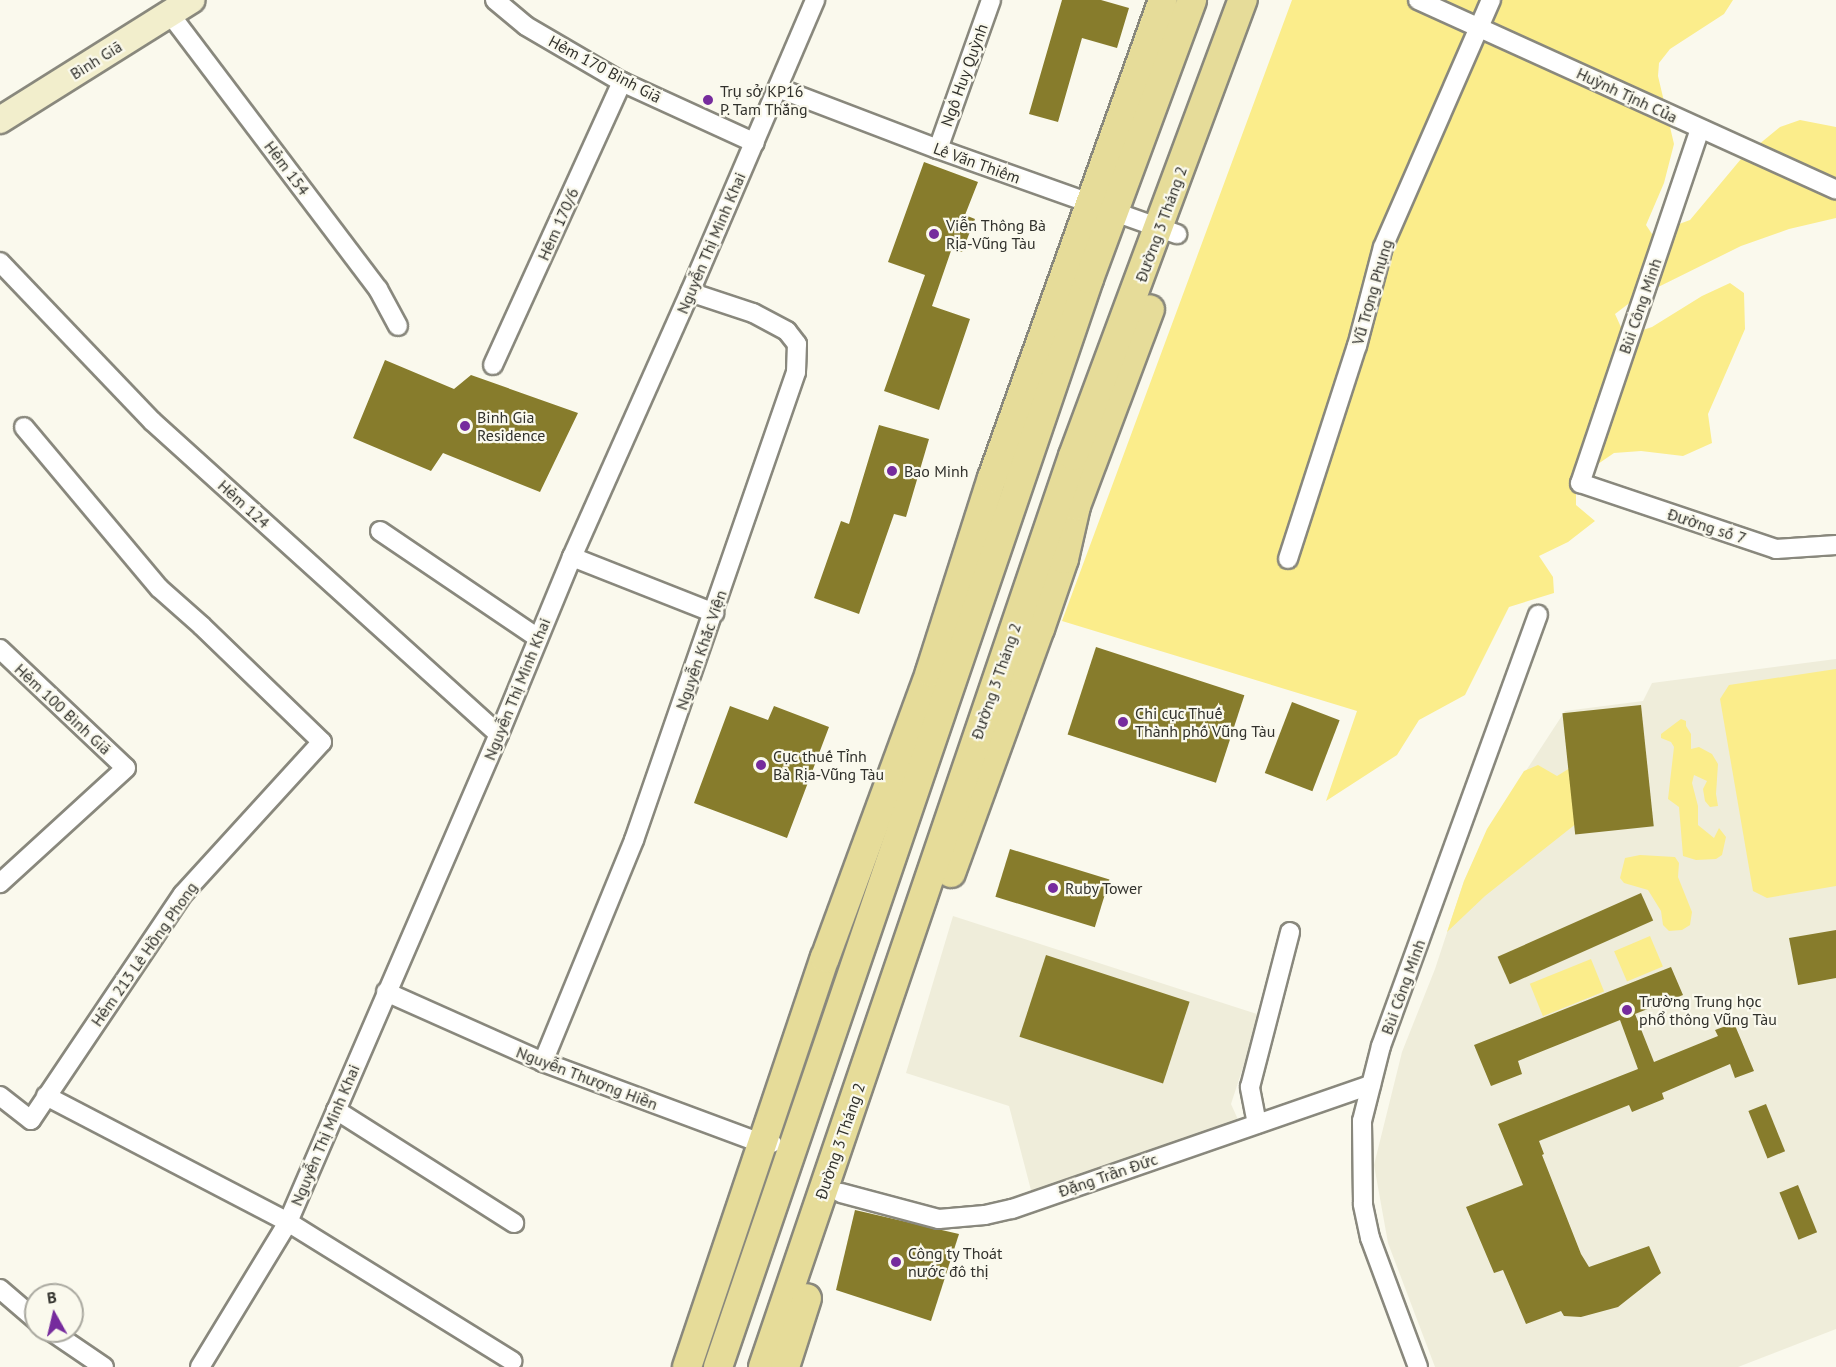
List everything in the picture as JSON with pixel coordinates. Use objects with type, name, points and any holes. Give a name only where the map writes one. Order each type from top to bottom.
[{"type":"main road","points":[[718,1367],[794,1144],[1102,208],[1163,0]]},
{"type":"main road","points":[[687,1367],[761,1143],[930,672],[992,478],[1102,208],[1192,0]]},
{"type":"main road","name":"Đường 3 Tháng 2","points":[[1168,231],[1243,0]]},
{"type":"main road","name":"Đường 3 Tháng 2","points":[[764,1367],[843,1158],[1073,456],[1262,0]]},
{"type":"main road","name":"Đường 3 Tháng 2","points":[[785,1367],[841,1193],[843,1158]]},
{"type":"street","name":"Hẻm 170 Bình Giã","points":[[495,0],[526,26],[622,82],[755,143]]},
{"type":"street","name":"Nguyễn Thị Minh Khai","points":[[200,1367],[288,1222],[499,734],[572,557],[690,292],[815,0]]},
{"type":"street","name":"Ngô Huy Quỳnh","points":[[938,149],[991,0]]},
{"type":"street","name":"Huỳnh Tịnh Của","points":[[1418,0],[1836,190]]},
{"type":"street","name":"Vũ Trọng Phụng","points":[[1288,559],[1357,346],[1383,247],[1491,0]]},
{"type":"street","name":"Bình Giã","points":[[0,120],[181,7]]},
{"type":"street","name":"Hẻm 154","points":[[181,7],[378,289],[398,326]]},
{"type":"street","name":"Hẻm 170/6","points":[[493,365],[622,82]]},
{"type":"street","name":"Lê Văn Thiêm","points":[[778,88],[938,149],[1168,231]]},
{"type":"street","name":"Bùi Công Minh","points":[[1580,483],[1700,129]]},
{"type":"street","name":"Hẻm 124","points":[[0,262],[152,421],[499,734]]},
{"type":"street","name":"Nguyễn Khắc Viện","points":[[543,1062],[634,840],[796,372],[797,344],[786,331],[753,313],[690,292]]},
{"type":"street","name":"Hẻm 213 Lê Hồng Phong","points":[[0,1096],[31,1120],[183,894],[322,742],[202,626],[159,588],[24,427]]},
{"type":"street","name":"Đường số 7","points":[[1580,483],[1776,549],[1836,545]]},
{"type":"street","points":[[380,531],[538,638]]},
{"type":"street","points":[[572,557],[714,613]]},
{"type":"street","name":"Bùi Công Minh","points":[[1418,1367],[1370,1238],[1363,1204],[1362,1121],[1381,1046],[1538,615]]},
{"type":"street","name":"Hẻm 100 Bình Giã","points":[[0,649],[126,768],[0,883]]},
{"type":"street","points":[[1257,1124],[1250,1087],[1290,932]]},
{"type":"street","name":"Nguyễn Thượng Hiền","points":[[386,992],[543,1062],[761,1143],[794,1144]]},
{"type":"street","name":"Đặng Trần Đức","points":[[841,1193],[939,1219],[985,1215],[1012,1209],[1371,1085]]},
{"type":"street","points":[[46,1096],[288,1222],[512,1361]]},
{"type":"street","points":[[336,1110],[514,1224]]},
{"type":"street","points":[[0,1290],[24,1310]]},
{"type":"street","points":[[69,1343],[104,1367]]},
{"type":"shaded area","points":[[1292,0],[1733,0],[1724,14],[1670,49],[1659,63],[1658,76],[1674,144],[1664,183],[1646,225],[1652,234],[1690,220],[1741,159],[1780,127],[1800,120],[1836,127],[1836,218],[1789,229],[1741,246],[1636,298],[1615,314],[1625,336],[1652,327],[1702,296],[1730,283],[1744,293],[1745,329],[1708,414],[1712,443],[1683,456],[1641,451],[1614,453],[1595,466],[1576,488],[1576,505],[1595,521],[1568,542],[1539,556],[1553,577],[1554,593],[1509,607],[1465,695],[1419,720],[1397,755],[1326,801],[1357,711],[1062,621]]},
{"type":"shaded area","name":"Trường Trung học phổ thông Vũng Tàu","points":[[1836,659],[1836,1329],[1738,1367],[1435,1367],[1388,1243],[1374,1165],[1402,1052],[1435,969],[1464,881],[1488,829],[1565,711],[1643,701],[1652,683]]},
{"type":"shaded area","points":[[1836,669],[1836,886],[1767,898],[1753,891],[1720,699],[1729,685]]},
{"type":"shaded area","points":[[1681,719],[1686,721],[1691,734],[1691,749],[1699,747],[1712,754],[1718,764],[1716,794],[1718,806],[1710,807],[1705,801],[1703,789],[1707,781],[1694,775],[1692,783],[1698,806],[1698,825],[1714,838],[1719,828],[1726,837],[1722,855],[1716,859],[1696,860],[1683,856],[1679,807],[1668,799],[1674,747],[1671,742],[1661,738],[1661,734]]},
{"type":"shaded area","points":[[1538,765],[1557,776],[1570,768],[1577,823],[1485,896],[1447,932],[1464,881],[1487,829],[1524,771]]},
{"type":"shaded area","points":[[1640,855],[1675,857],[1679,863],[1678,877],[1692,912],[1690,925],[1682,930],[1669,931],[1663,925],[1661,911],[1648,890],[1624,883],[1620,878],[1625,858]]},
{"type":"shaded area","points":[[953,916],[1260,1015],[1231,1104],[1240,1124],[1032,1194],[1009,1106],[906,1073]]},
{"type":"shaded area","points":[[1650,936],[1663,966],[1627,982],[1614,951]]},
{"type":"shaded area","points":[[1591,959],[1604,991],[1543,1016],[1530,984]]},
{"type":"building","points":[[1062,0],[1101,0],[1129,8],[1117,48],[1082,38],[1058,122],[1029,114]]},
{"type":"building","points":[[924,162],[978,182],[965,215],[975,219],[962,252],[952,248],[932,306],[970,319],[939,410],[884,391],[925,275],[888,262]]},
{"type":"building","name":"Binh Gia Residence","points":[[385,360],[454,389],[471,375],[578,413],[540,492],[443,453],[431,471],[353,438]]},
{"type":"building","points":[[879,425],[929,439],[906,517],[894,514],[859,614],[814,598],[841,521],[849,524]]},
{"type":"building","points":[[1096,647],[1244,695],[1216,783],[1068,734]]},
{"type":"building","points":[[1292,702],[1340,720],[1312,791],[1265,773]]},
{"type":"building","points":[[1641,705],[1654,826],[1575,835],[1562,713]]},
{"type":"building","name":"Cục thuế Tỉnh Bà Rịa-Vũng Tàu","points":[[730,706],[768,720],[774,706],[829,727],[787,838],[694,803]]},
{"type":"building","name":"Ruby Tower","points":[[1010,849],[1109,879],[1095,927],[995,897]]},
{"type":"building","points":[[1641,893],[1653,920],[1510,984],[1498,957]]},
{"type":"building","points":[[1836,930],[1836,978],[1798,985],[1789,938]]},
{"type":"building","points":[[1046,955],[1190,1002],[1163,1083],[1019,1037]]},
{"type":"building","points":[[1671,967],[1683,995],[1635,1014],[1654,1062],[1718,1036],[1715,1030],[1734,1023],[1754,1071],[1735,1078],[1730,1064],[1662,1093],[1664,1099],[1632,1112],[1629,1105],[1539,1141],[1544,1154],[1542,1155],[1581,1254],[1589,1267],[1649,1246],[1661,1273],[1618,1307],[1581,1317],[1564,1316],[1561,1311],[1526,1324],[1503,1270],[1494,1273],[1466,1207],[1523,1185],[1498,1124],[1638,1069],[1620,1020],[1518,1061],[1522,1074],[1491,1086],[1474,1045]]},
{"type":"building","points":[[1766,1104],[1785,1151],[1767,1158],[1748,1111]]},
{"type":"building","points":[[1798,1185],[1817,1232],[1799,1240],[1779,1192]]},
{"type":"building","name":"Công ty Thoát nước đô thị","points":[[855,1210],[959,1234],[931,1321],[836,1290]]},
{"type":"place","name":"Trụ sở KP16 P. Tam Thắng","points":[[708,100]]},
{"type":"place","name":"Viễn Thông Bà Rịa-Vũng Tàu","points":[[934,234]]},
{"type":"place","name":"Binh Gia Residence","points":[[465,426]]},
{"type":"place","name":"Bao Minh","points":[[892,471]]},
{"type":"place","name":"Chi cục Thuế Thành phố Vũng Tàu","points":[[1123,722]]},
{"type":"place","name":"Cục thuế Tỉnh Bà Rịa-Vũng Tàu","points":[[761,765]]},
{"type":"place","name":"Ruby Tower","points":[[1053,888]]},
{"type":"place","name":"Trường Trung học phổ thông Vũng Tàu","points":[[1627,1010]]},
{"type":"place","name":"Công ty Thoát nước đô thị","points":[[896,1262]]}]
